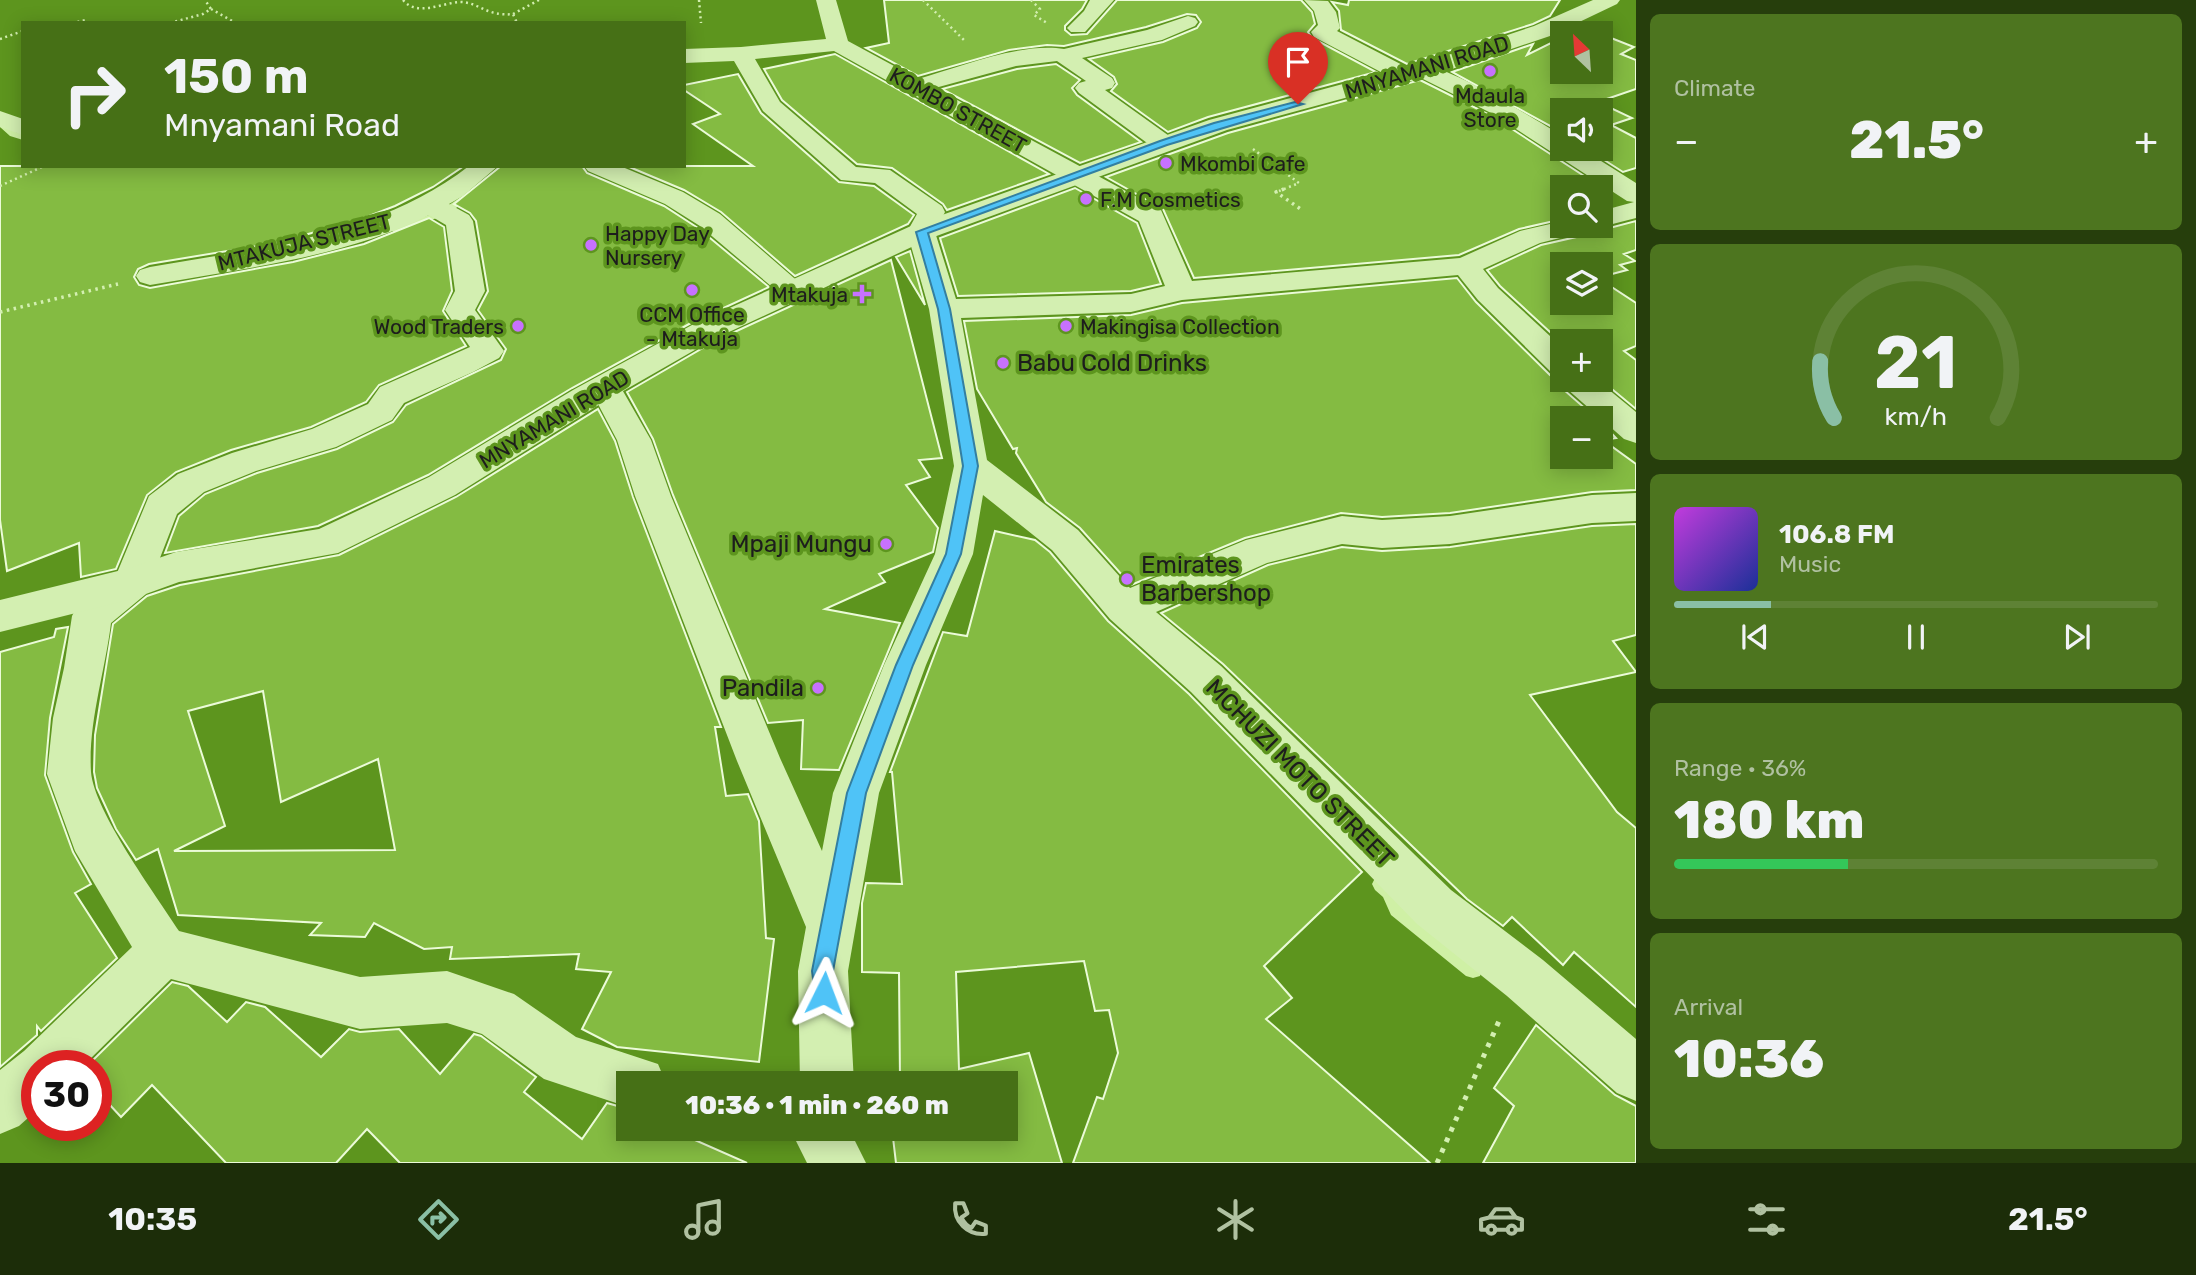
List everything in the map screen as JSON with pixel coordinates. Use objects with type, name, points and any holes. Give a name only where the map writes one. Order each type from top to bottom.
[{"type":"street","points":[[686,56],[741,54],[838,44],[826,0]]},
{"type":"street","points":[[1078,28],[1093,14],[1097,4],[1104,0]]},
{"type":"street","points":[[1314,0],[1323,6],[1329,17],[1329,28],[1322,32],[1501,109],[1550,139]]},
{"type":"street","name":"MNYAMANI ROAD","points":[[0,616],[132,583],[176,567],[326,543],[442,486],[605,387],[703,332],[921,232],[1218,125],[1415,73],[1542,31],[1610,0]]},
{"type":"street","points":[[1064,56],[1154,35],[1188,22]]},
{"type":"street","name":"KOMBO STREET","points":[[838,44],[1152,216],[1182,291]]},
{"type":"street","points":[[917,86],[1024,57],[1058,53],[1104,82],[1087,88],[1163,143]]},
{"type":"street","points":[[741,54],[771,106],[850,176],[881,175],[932,212],[921,232],[944,309],[971,466],[954,554],[905,665],[856,793],[822,971],[826,1071]]},
{"type":"street","points":[[0,118],[21,127]]},
{"type":"street","points":[[1584,161],[1636,195]]},
{"type":"street","name":"MTAKUJA STREET","points":[[150,276],[273,254],[385,225],[430,204],[482,168]]},
{"type":"street","points":[[602,168],[674,198],[710,220],[794,291]]},
{"type":"street","points":[[430,204],[459,221],[470,291],[460,310],[488,351],[463,365],[392,394],[380,412],[324,439],[244,462],[191,483],[162,506],[132,583],[92,616],[85,668],[74,718],[69,774],[91,835],[163,952],[360,1003],[447,997],[496,1012],[564,1059],[616,1076]]},
{"type":"street","points":[[1613,216],[1636,210]]},
{"type":"street","points":[[944,309],[1131,303],[1182,291],[1466,266],[1530,237],[1550,232]]},
{"type":"street","points":[[1466,266],[1488,294],[1550,354]]},
{"type":"street","points":[[605,387],[634,440],[653,496],[754,749],[832,929]]},
{"type":"street","points":[[1591,392],[1636,431]]},
{"type":"street","name":"MCHUZI MOTO STREET","points":[[971,466],[1065,540],[1125,608],[1206,679],[1434,907],[1525,978],[1636,1074]]},
{"type":"street","points":[[1125,608],[1259,550],[1342,530],[1382,534],[1450,530],[1592,509],[1636,507]]},
{"type":"street","points":[[61,1050],[163,952]]},
{"type":"street","points":[[0,1107],[21,1087]]},
{"type":"street","points":[[805,1163],[813,1141]]},
{"type":"street","points":[[824,1141],[838,1163]]},
{"type":"path","points":[[205,0],[211,9],[232,21]]},
{"type":"path","points":[[403,0],[408,6],[420,9],[463,2],[498,16],[513,14],[539,0]]},
{"type":"path","points":[[923,0],[965,42],[964,50],[955,64],[953,76]]},
{"type":"path","points":[[177,21],[211,9]]},
{"type":"path","points":[[513,14],[516,21]]},
{"type":"path","points":[[0,39],[21,32]]},
{"type":"path","points":[[1218,125],[1299,183],[1276,192],[1302,210]]},
{"type":"path","points":[[0,186],[40,168]]},
{"type":"path","points":[[0,312],[150,276]]},
{"type":"path","points":[[1437,1163],[1510,997],[1525,978]]},
{"type":"building","points":[[884,0],[1087,0],[1065,26],[1065,30],[1071,35],[1087,34],[1117,0],[1301,0],[1312,12],[1315,24],[1308,32],[1312,38],[1376,72],[1208,117],[1168,132],[1111,91],[1117,84],[1114,77],[1089,59],[1163,42],[1197,28],[1201,22],[1196,15],[1187,14],[1146,27],[1064,46],[1047,45],[1009,50],[918,76],[866,48],[889,43]]},
{"type":"building","points":[[1349,0],[1560,0],[1550,16],[1533,24],[1407,64],[1341,30],[1339,11],[1332,2],[1348,5]]},
{"type":"building","points":[[1614,39],[1634,47],[1621,54],[1636,60],[1636,89],[1610,98],[1550,98],[1550,126],[1452,72],[1533,44],[1527,55],[1550,44],[1550,84],[1614,84]]},
{"type":"building","points":[[835,54],[1049,174],[947,210],[943,204],[892,168],[857,164],[782,100],[764,69]]},
{"type":"building","points":[[1056,64],[1080,80],[1072,88],[1077,95],[1141,142],[1080,163],[942,89],[1017,69]]},
{"type":"building","points":[[738,74],[761,113],[839,182],[874,186],[914,215],[908,224],[795,276],[721,212],[684,190],[632,168],[753,166],[693,124],[720,114],[686,91],[686,85]]},
{"type":"building","points":[[1420,80],[1492,116],[1550,154],[1550,161],[1561,161],[1583,175],[1550,175],[1550,222],[1519,229],[1459,255],[1194,278],[1163,209],[1106,177],[1228,133]]},
{"type":"building","points":[[1613,109],[1632,118],[1613,124]]},
{"type":"building","points":[[1613,126],[1636,138],[1636,168],[1623,172],[1606,161],[1613,161]]},
{"type":"building","points":[[0,166],[461,168],[433,187],[356,221],[275,243],[149,264],[138,269],[134,277],[139,285],[150,288],[293,262],[364,244],[429,218],[444,227],[452,291],[443,311],[466,346],[379,385],[366,402],[311,427],[231,450],[176,472],[147,495],[116,569],[81,577],[79,543],[7,571],[0,520]]},
{"type":"building","points":[[499,168],[583,168],[587,173],[664,206],[698,228],[769,287],[691,323],[572,388],[428,475],[318,526],[165,553],[179,516],[205,494],[257,473],[337,449],[393,422],[406,405],[501,360],[506,349],[478,310],[488,291],[476,221],[470,213],[454,204]]},
{"type":"building","points":[[1075,188],[1137,223],[1161,284],[1131,291],[958,296],[940,238]]},
{"type":"building","points":[[1636,221],[1636,250],[1624,254],[1635,261],[1620,265],[1627,270],[1613,274],[1613,252],[1550,252],[1550,315],[1613,315],[1613,288],[1636,303],[1636,346],[1624,351],[1636,360],[1636,409],[1613,390],[1613,329],[1550,329],[1550,332],[1500,286],[1487,270],[1541,245],[1572,238],[1613,238],[1613,227]]},
{"type":"building","points":[[910,251],[925,305],[896,257]]},
{"type":"building","points":[[891,260],[942,458],[919,460],[930,477],[906,485],[938,528],[933,552],[879,574],[885,582],[825,609],[900,623],[839,770],[801,769],[803,720],[768,723],[673,495],[653,439],[627,392],[715,341]]},
{"type":"building","points":[[1457,278],[1476,302],[1550,375],[1550,392],[1566,392],[1582,406],[1550,406],[1550,469],[1613,469],[1613,447],[1636,464],[1636,490],[1592,492],[1450,513],[1382,517],[1341,513],[1245,538],[1131,585],[1080,528],[1046,502],[1016,453],[1017,448],[1013,449],[977,389],[964,321],[1131,315],[1182,303]]},
{"type":"building","points":[[598,409],[615,441],[633,497],[721,727],[715,727],[726,796],[748,794],[759,821],[766,938],[774,939],[759,1062],[617,1047],[582,1029],[611,972],[576,969],[579,954],[450,959],[452,947],[424,949],[374,923],[365,937],[310,935],[321,923],[178,915],[158,849],[136,860],[116,829],[97,788],[94,772],[95,735],[113,624],[147,596],[180,585],[339,555],[456,497]],"holes":[[[263,691],[281,802],[378,759],[395,850],[174,851],[225,826],[188,711]]]},
{"type":"building","points":[[1636,524],[1636,635],[1613,641],[1636,672],[1530,695],[1617,812],[1636,828],[1636,1007],[1574,952],[1563,965],[1512,917],[1503,926],[1467,899],[1223,664],[1161,613],[1268,565],[1342,547],[1382,551],[1450,547],[1592,526]]},
{"type":"building","points":[[995,531],[1035,540],[1050,552],[1108,621],[1189,694],[1362,872],[1264,966],[1292,998],[1266,1019],[1430,1163],[1073,1163],[1097,1097],[1103,1099],[1118,1053],[1109,1010],[1095,1011],[1084,961],[956,972],[959,1069],[1029,1053],[1062,1163],[896,1163],[893,1141],[1018,1141],[1018,1071],[900,1071],[899,973],[862,972],[862,903],[866,883],[902,884],[890,772],[943,632],[967,636]]},
{"type":"building","points":[[68,627],[50,718],[45,775],[73,852],[91,884],[75,893],[117,958],[41,1031],[37,1026],[37,1035],[0,1067],[0,652],[54,637],[56,629]]},
{"type":"building","points":[[172,982],[188,986],[227,1022],[246,1002],[265,1007],[321,1057],[349,1029],[360,1032],[399,1029],[440,1074],[474,1034],[481,1036],[536,1077],[524,1092],[582,1139],[607,1103],[616,1106],[616,1141],[697,1141],[747,1163],[400,1163],[367,1129],[336,1163],[226,1163],[152,1085],[121,1117],[112,1107],[112,1050],[103,1050]]},
{"type":"building","points":[[1536,1025],[1615,1095],[1636,1106],[1636,1163],[1483,1163],[1514,1106],[1494,1088]]},
{"type":"waterway","points":[[0,122],[13,134],[21,136]]},
{"type":"waterway","points":[[394,229],[443,213],[470,194]]},
{"type":"waterway","points":[[1381,884],[1389,891],[1397,909],[1473,969]]},
{"type":"place","name":"Mdaula Store","points":[[1490,71]]},
{"type":"place","name":"Mkombi Cafe","points":[[1166,163]]},
{"type":"place","name":"F.M Cosmetics","points":[[1086,199]]},
{"type":"place","name":"Happy Day Nursery","points":[[591,245]]},
{"type":"place","name":"CCM Office - Mtakuja","points":[[692,290]]},
{"type":"place","name":"Mtakuja","points":[[862,294]]},
{"type":"place","name":"Wood Traders","points":[[518,326]]},
{"type":"place","name":"Makingisa Collection","points":[[1066,326]]},
{"type":"place","name":"Babu Cold Drinks","points":[[1003,363]]},
{"type":"place","name":"Mpaji Mungu","points":[[886,544]]},
{"type":"place","name":"Emirates Barbershop","points":[[1127,579]]},
{"type":"place","name":"Pandila","points":[[818,688]]},
{"type":"route","points":[[824,993],[822,971],[834,923],[856,793],[905,665],[954,554],[971,466],[944,309],[921,232],[1163,143],[1298,104]]}]
